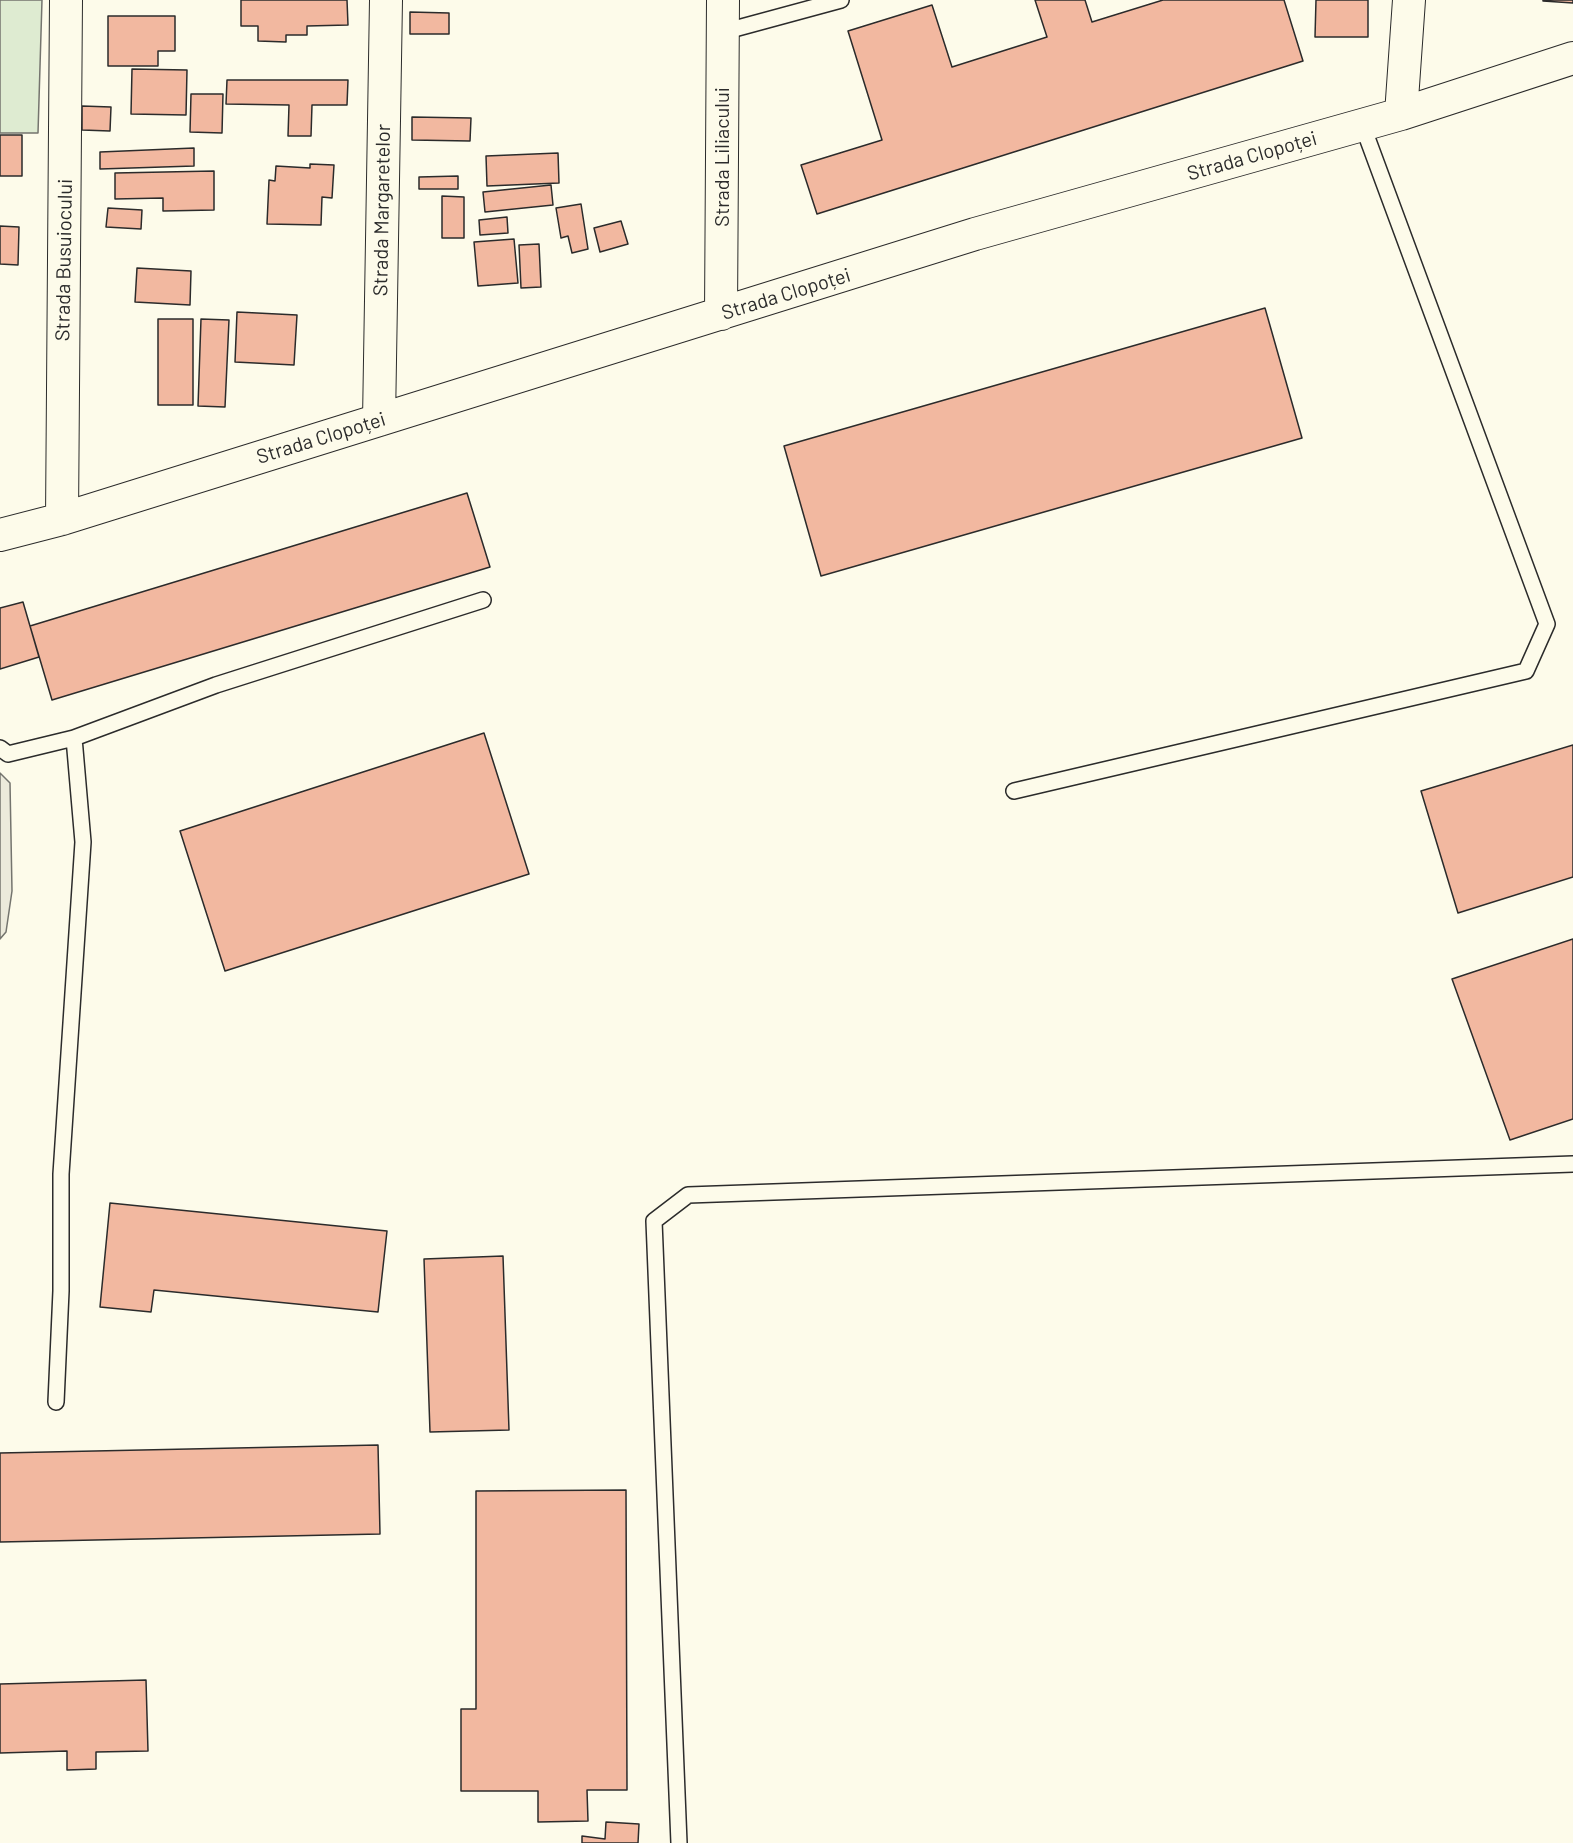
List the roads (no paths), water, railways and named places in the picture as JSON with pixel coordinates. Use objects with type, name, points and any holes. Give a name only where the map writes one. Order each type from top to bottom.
[{"type":"street","name":"Strada Busuiocului","points":[[62,519],[66,0]]},
{"type":"street","name":"Strada Margaretelor","points":[[379,420],[386,0]]},
{"type":"street","name":"Strada Liliacului","points":[[721,314],[723,0]]},
{"type":"street","points":[[1401,114],[1409,0]]},
{"type":"street","name":"Strada Clopoței","points":[[0,535],[62,519],[975,234],[1401,114],[1573,58]]},
{"type":"lane","points":[[723,32],[841,0]]},
{"type":"lane","points":[[1014,791],[1526,671],[1547,624],[1362,124]]},
{"type":"lane","points":[[0,748],[8,754],[74,738],[216,686],[483,600]]},
{"type":"lane","points":[[56,1402],[62,1291],[61,1174],[83,842],[74,738]]},
{"type":"lane","points":[[679,1843],[654,1221],[688,1195],[1573,1164]]}]
